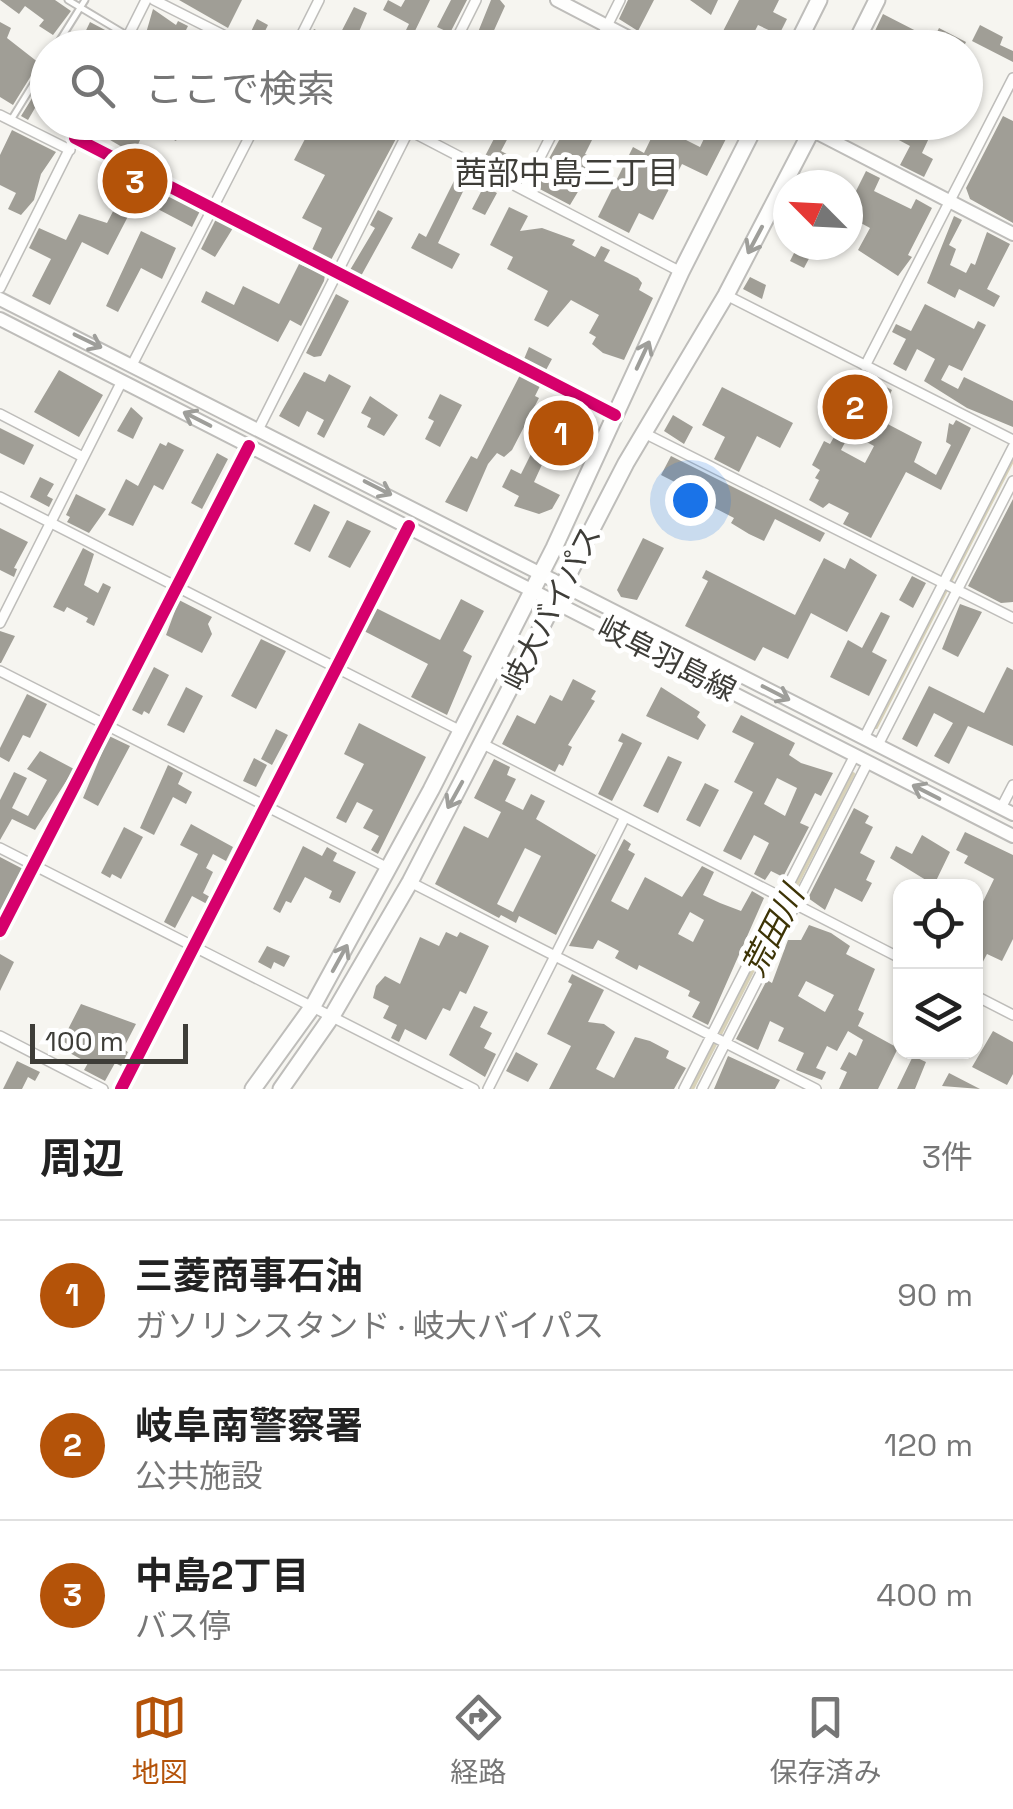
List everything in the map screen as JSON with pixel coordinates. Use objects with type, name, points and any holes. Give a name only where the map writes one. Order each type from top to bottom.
[{"type":"highway","points":[[804,30],[819,0]]},
{"type":"highway","points":[[862,30],[877,0]]},
{"type":"highway","name":"岐大バイパス","points":[[252,1089],[312,1006],[390,869],[542,572],[681,272],[748,140]]},
{"type":"highway","name":"岐大バイパス","points":[[283,1087],[332,1016],[410,882],[626,463],[726,295],[807,140]]},
{"type":"main road","points":[[556,0],[615,30]]},
{"type":"main road","points":[[838,140],[1013,234]]},
{"type":"main road","name":"岐阜羽島線","points":[[0,298],[1007,811]]},
{"type":"main road","name":"岐阜羽島線","points":[[0,318],[1013,836]]},
{"type":"street","points":[[131,30],[146,0]]},
{"type":"street","points":[[154,0],[214,30]]},
{"type":"street","points":[[304,30],[319,0]]},
{"type":"street","points":[[461,30],[476,0]]},
{"type":"street","points":[[605,30],[620,0]]},
{"type":"street","points":[[983,137],[1013,78]]},
{"type":"street","points":[[0,114],[30,130]]},
{"type":"street","points":[[50,140],[70,150]]},
{"type":"street","points":[[0,288],[75,140]]},
{"type":"street","points":[[80,140],[615,415]]},
{"type":"street","points":[[133,364],[248,140]]},
{"type":"street","points":[[259,428],[404,140]]},
{"type":"street","points":[[435,140],[681,272]]},
{"type":"street","points":[[524,189],[549,140]]},
{"type":"street","points":[[865,366],[981,140]]},
{"type":"street","points":[[726,295],[1013,443],[878,745]]},
{"type":"street","points":[[0,623],[122,381]]},
{"type":"street","points":[[0,414],[84,457]]},
{"type":"street","points":[[646,434],[1013,618]]},
{"type":"street","points":[[0,930],[249,446]]},
{"type":"street","points":[[864,738],[1013,481]]},
{"type":"street","points":[[0,497],[461,731]]},
{"type":"street","points":[[121,1089],[409,526]]},
{"type":"street","points":[[0,671],[390,869]]},
{"type":"street","points":[[484,744],[893,954]]},
{"type":"street","points":[[684,1089],[719,1039],[862,759]]},
{"type":"street","points":[[702,1089],[719,1039],[862,759]]},
{"type":"street","points":[[1007,811],[1013,784]]},
{"type":"street","points":[[488,1089],[625,817]]},
{"type":"street","points":[[0,848],[474,1089]]},
{"type":"street","points":[[410,882],[816,1089]]},
{"type":"street","points":[[983,1000],[1013,1015]]},
{"type":"street","points":[[0,1036],[104,1089]]},
{"type":"lane","points":[[68,0],[118,30]]},
{"type":"lane","points":[[66,30],[85,0]]},
{"type":"lane","points":[[11,120],[30,89]]},
{"type":"building","points":[[0,0],[55,0],[71,11],[57,30],[39,26],[44,20],[25,6],[19,14]]},
{"type":"building","points":[[179,0],[242,0],[228,28]]},
{"type":"building","points":[[388,0],[401,7],[405,0],[430,0],[415,30],[406,30],[409,24],[383,10]]},
{"type":"building","points":[[451,0],[467,0],[452,30],[437,27]]},
{"type":"building","points":[[491,0],[500,0],[505,6],[494,30],[479,30]]},
{"type":"building","points":[[628,0],[654,0],[639,30],[619,19]]},
{"type":"building","points":[[690,0],[718,0],[711,15]]},
{"type":"building","points":[[739,0],[779,0],[773,12],[787,19],[782,30],[758,25],[755,30],[724,30]]},
{"type":"building","points":[[354,7],[367,13],[360,30],[342,30]]},
{"type":"building","points":[[153,9],[176,25],[178,21],[188,26],[186,30],[147,30]]},
{"type":"building","points":[[883,14],[914,30],[875,30]]},
{"type":"building","points":[[257,19],[268,25],[266,30],[252,30]]},
{"type":"building","points":[[0,22],[11,28],[7,38],[30,56],[30,78],[13,105],[0,97]]},
{"type":"building","points":[[90,22],[105,30],[86,30]]},
{"type":"building","points":[[980,25],[1003,37],[1000,45],[1013,51],[1013,62],[983,47],[983,30],[978,30]]},
{"type":"building","points":[[30,101],[28,120],[21,116]]},
{"type":"building","points":[[1003,116],[1013,121],[1013,223],[970,199],[966,188]]},
{"type":"building","points":[[12,130],[56,152],[41,174],[34,200],[21,215],[8,209],[16,193],[0,185],[0,155]]},
{"type":"building","points":[[110,140],[140,140],[134,154]]},
{"type":"building","points":[[304,140],[395,140],[331,260],[312,250],[322,228],[302,218],[325,175],[294,160]]},
{"type":"building","points":[[493,140],[507,140],[501,151],[520,161],[513,175],[483,160]]},
{"type":"building","points":[[559,140],[592,140],[585,154],[597,160],[570,205],[534,186]]},
{"type":"building","points":[[650,140],[686,140],[700,147],[703,140],[725,140],[707,176],[682,164],[653,220],[639,213],[629,233],[598,217],[633,147],[644,153]]},
{"type":"building","points":[[899,140],[928,140],[922,153],[933,159],[924,177],[900,165],[910,146]]},
{"type":"building","points":[[461,167],[472,173],[438,243],[460,254],[452,269],[411,248],[419,233],[426,237]]},
{"type":"building","points":[[866,171],[880,178],[874,191],[911,209],[916,199],[932,208],[908,255],[912,257],[898,276],[863,253],[863,241],[870,228],[863,224]]},
{"type":"building","points":[[484,186],[497,193],[485,215],[472,209]]},
{"type":"building","points":[[124,190],[138,197],[108,255],[82,242],[50,305],[32,296],[51,259],[29,248],[39,228],[66,240],[79,214],[107,223]]},
{"type":"building","points":[[160,191],[200,211],[192,227],[152,206]]},
{"type":"building","points":[[509,207],[528,216],[520,231],[542,228],[575,240],[572,245],[595,257],[601,246],[610,250],[604,261],[642,283],[639,290],[653,298],[624,360],[603,353],[592,344],[596,337],[589,333],[599,315],[571,300],[548,327],[534,320],[548,291],[507,269],[513,257],[490,245]]},
{"type":"building","points":[[378,210],[393,218],[361,276],[350,270],[375,228],[370,225]]},
{"type":"building","points":[[954,216],[962,220],[949,245],[956,249],[950,265],[966,273],[971,263],[975,265],[987,232],[1010,244],[987,289],[1000,296],[994,307],[959,289],[955,298],[927,283]]},
{"type":"building","points":[[216,219],[233,228],[215,257],[201,249]]},
{"type":"building","points":[[141,231],[176,248],[162,279],[141,268],[118,312],[106,306]]},
{"type":"building","points":[[790,260],[808,260],[804,268]]},
{"type":"building","points":[[299,264],[325,275],[324,281],[301,326],[290,320],[278,342],[201,302],[206,291],[234,305],[243,286],[279,304]]},
{"type":"building","points":[[750,277],[766,285],[762,299],[743,289]]},
{"type":"building","points":[[336,294],[349,301],[321,356],[314,357],[306,353]]},
{"type":"building","points":[[925,304],[974,329],[978,321],[986,325],[962,371],[949,365],[941,380],[958,389],[964,377],[1013,401],[1013,427],[967,408],[924,381],[935,359],[917,349],[906,371],[893,364],[906,339],[892,332],[896,324],[911,331]]},
{"type":"building","points":[[529,347],[552,359],[546,370],[524,359]]},
{"type":"building","points":[[59,370],[103,395],[79,437],[34,412]]},
{"type":"building","points":[[304,372],[325,382],[329,374],[351,386],[324,438],[317,434],[324,420],[307,411],[299,427],[279,416]]},
{"type":"building","points":[[859,373],[892,390],[878,419],[922,442],[914,462],[936,475],[951,445],[946,442],[949,423],[953,425],[956,420],[971,428],[941,490],[906,472],[871,538],[843,524],[849,513],[829,503],[823,508],[809,500],[820,470],[812,465],[824,441],[830,444],[839,428],[832,425],[842,406],[831,401],[843,377],[854,382]],"holes":[[[850,433],[874,446],[865,463],[841,450]]]},
{"type":"building","points":[[520,375],[540,386],[535,396],[539,398],[512,450],[504,457],[497,453],[488,464],[467,512],[445,502],[471,456],[477,459]]},
{"type":"building","points":[[722,387],[793,423],[780,448],[757,436],[739,472],[714,459],[725,437],[702,425]]},
{"type":"building","points":[[440,394],[462,405],[440,447],[425,439],[434,421],[428,418]]},
{"type":"building","points":[[370,396],[398,415],[384,436],[367,427],[371,418],[361,413]]},
{"type":"building","points":[[131,407],[143,418],[133,439],[117,431]]},
{"type":"building","points":[[552,412],[585,430],[578,446],[556,434],[534,482],[560,495],[552,509],[539,514],[514,506],[519,496],[502,487],[511,469],[521,474]]},
{"type":"building","points":[[673,415],[693,427],[684,444],[664,431]]},
{"type":"building","points":[[0,428],[34,445],[24,465],[0,453]]},
{"type":"building","points":[[168,442],[184,450],[163,490],[154,485],[133,526],[108,515],[126,479],[138,486],[160,443],[166,446]]},
{"type":"building","points":[[217,453],[228,459],[202,509],[191,503]]},
{"type":"building","points":[[671,456],[825,533],[820,542],[775,519],[764,541],[749,534],[731,523],[734,518],[709,505],[710,500],[661,475]]},
{"type":"building","points":[[40,477],[54,484],[47,496],[53,499],[49,507],[30,497]]},
{"type":"building","points":[[76,494],[106,509],[89,533],[67,522],[70,517],[66,515]]},
{"type":"building","points":[[1013,499],[1013,602],[1001,603],[968,586]]},
{"type":"building","points":[[314,504],[330,512],[310,552],[294,544]]},
{"type":"building","points":[[347,520],[371,531],[350,568],[328,557]]},
{"type":"building","points":[[0,528],[28,542],[14,568],[14,577],[0,570]]},
{"type":"building","points":[[643,538],[664,548],[637,600],[621,597],[617,590]]},
{"type":"building","points":[[83,548],[94,554],[84,585],[98,593],[103,583],[111,587],[94,626],[86,622],[88,618],[67,607],[64,612],[53,607]]},
{"type":"building","points":[[824,558],[845,569],[850,558],[877,575],[847,632],[811,613],[788,659],[763,647],[755,661],[685,626],[708,581],[702,578],[706,570],[795,615]]},
{"type":"building","points":[[912,576],[926,583],[913,608],[899,600]]},
{"type":"building","points":[[461,599],[484,611],[463,651],[472,656],[447,715],[411,697],[428,664],[364,631],[376,608],[440,640]]},
{"type":"building","points":[[179,600],[212,617],[208,624],[212,634],[202,653],[166,635]]},
{"type":"building","points":[[960,604],[982,612],[958,657],[942,649]]},
{"type":"building","points":[[881,612],[890,616],[872,652],[887,660],[869,696],[830,677],[848,640],[862,648]]},
{"type":"building","points":[[0,631],[15,636],[1,663],[0,663]]},
{"type":"building","points":[[261,639],[286,651],[256,709],[231,696]]},
{"type":"building","points":[[154,667],[169,675],[149,714],[144,711],[142,715],[132,710]]},
{"type":"building","points":[[1007,667],[1013,670],[1013,746],[968,726],[949,764],[934,756],[953,723],[934,713],[917,747],[902,739],[929,686],[984,713]]},
{"type":"building","points":[[573,679],[596,691],[591,699],[595,701],[568,745],[572,747],[563,766],[559,764],[555,772],[502,744],[517,715],[535,724],[550,695],[562,701]]},
{"type":"building","points":[[186,687],[203,696],[184,733],[167,725]]},
{"type":"building","points":[[661,687],[700,712],[697,717],[706,725],[698,740],[646,716]]},
{"type":"building","points":[[27,694],[47,704],[30,738],[23,735],[9,762],[0,757],[0,748]]},
{"type":"building","points":[[741,715],[795,743],[789,755],[801,763],[833,773],[821,796],[815,793],[800,823],[809,827],[783,877],[771,871],[765,880],[754,874],[769,843],[754,835],[741,860],[723,851],[753,792],[734,782],[754,743],[732,732]],"holes":[[[777,778],[797,788],[785,816],[764,804]]]},
{"type":"building","points":[[359,723],[426,757],[378,854],[371,850],[379,836],[363,828],[373,810],[357,802],[346,823],[336,818],[364,764],[344,754]]},
{"type":"building","points":[[276,729],[288,735],[272,765],[261,759]]},
{"type":"building","points":[[622,733],[642,743],[612,801],[598,794],[623,743],[618,741]]},
{"type":"building","points":[[109,736],[130,746],[98,806],[83,798]]},
{"type":"building","points":[[40,751],[74,769],[35,830],[12,819],[0,840],[0,800],[14,772],[27,778],[12,808],[28,816],[47,780],[27,769]]},
{"type":"building","points":[[668,756],[682,762],[658,813],[643,806]]},
{"type":"building","points":[[254,758],[267,765],[256,787],[243,781]]},
{"type":"building","points":[[494,759],[510,767],[507,775],[516,779],[505,801],[523,810],[531,794],[545,801],[536,819],[596,855],[603,842],[556,935],[519,916],[516,923],[501,915],[499,918],[435,884],[464,826],[488,838],[501,812],[474,798]],"holes":[[[525,848],[541,856],[513,912],[497,904]]]},
{"type":"building","points":[[168,765],[183,773],[178,784],[192,792],[186,804],[173,797],[154,835],[140,828]]},
{"type":"building","points":[[705,783],[719,790],[700,827],[686,820]]},
{"type":"building","points":[[854,808],[869,816],[865,823],[873,827],[860,853],[875,861],[866,880],[872,883],[862,902],[835,888],[825,910],[808,898]]},
{"type":"building","points":[[191,824],[233,847],[226,861],[213,854],[206,868],[213,872],[203,893],[210,897],[207,904],[192,896],[175,928],[164,922],[198,854],[180,845]]},
{"type":"building","points":[[124,827],[143,837],[121,879],[112,874],[110,878],[101,873]]},
{"type":"building","points":[[965,832],[1013,855],[1013,939],[1002,961],[987,954],[983,962],[983,902],[994,879],[964,863],[968,856],[956,850]]},
{"type":"building","points":[[922,835],[950,852],[937,879],[924,879],[890,858],[896,846],[912,854]]},
{"type":"building","points":[[624,839],[631,844],[628,850],[635,854],[611,901],[628,910],[645,877],[682,897],[702,866],[714,872],[703,895],[741,911],[752,891],[764,898],[708,1025],[692,1017],[700,1002],[688,996],[690,991],[639,965],[637,970],[615,958],[619,951],[598,940],[593,949],[569,946]],"holes":[[[690,912],[704,920],[693,942],[678,934]]]},
{"type":"building","points":[[303,846],[322,856],[327,847],[337,853],[333,861],[356,872],[340,903],[329,898],[332,891],[305,877],[291,903],[286,901],[280,913],[273,909]]},
{"type":"building","points":[[0,857],[23,869],[0,913]]},
{"type":"building","points":[[809,925],[831,933],[850,946],[846,954],[875,969],[858,1010],[864,1013],[858,1026],[893,1045],[893,1058],[878,1089],[839,1089],[847,1072],[840,1069],[849,1052],[856,1056],[863,1040],[848,1031],[837,1051],[827,1046],[816,1068],[826,1072],[822,1080],[796,1070],[804,1053],[778,1041],[784,1028],[770,1021],[758,1050],[736,1039],[767,980],[772,983],[788,940],[801,940]],"holes":[[[806,981],[834,995],[825,1012],[798,996]]]},
{"type":"building","points":[[446,932],[457,937],[460,932],[489,946],[466,994],[460,991],[450,1011],[443,1008],[426,1040],[405,1029],[399,1042],[391,1038],[397,1025],[383,1018],[389,1006],[373,998],[376,986],[385,976],[400,984],[420,937],[439,946]]},
{"type":"building","points":[[267,946],[290,956],[284,967],[274,962],[271,969],[258,962]]},
{"type":"building","points":[[0,954],[14,962],[0,991]]},
{"type":"building","points":[[572,974],[604,990],[588,1022],[604,1024],[615,1032],[596,1069],[614,1078],[635,1037],[669,1051],[666,1058],[686,1068],[674,1089],[549,1089],[571,1046],[547,1034],[572,984],[568,982]]},
{"type":"building","points":[[81,1004],[136,1024],[123,1049],[128,1052],[121,1066],[115,1063],[105,1081],[84,1070],[88,1063],[68,1052],[71,1046],[62,1041]]},
{"type":"building","points":[[474,1006],[488,1012],[480,1027],[492,1033],[484,1048],[496,1054],[485,1077],[449,1055]]},
{"type":"building","points":[[993,1031],[1013,1042],[1013,1074],[1007,1085],[972,1067],[977,1059],[983,1059],[983,1048]]},
{"type":"building","points":[[516,1052],[538,1064],[528,1082],[506,1071]]},
{"type":"building","points":[[728,1056],[780,1080],[775,1089],[714,1089]]},
{"type":"building","points":[[912,1059],[926,1062],[915,1089],[897,1089]]},
{"type":"building","points":[[17,1061],[40,1072],[35,1081],[28,1077],[22,1089],[3,1089]]},
{"type":"building","points":[[949,1073],[980,1089],[942,1086]]},
{"type":"waterway","name":"荒田川","points":[[876,727],[1013,459]]},
{"type":"waterway","name":"荒田川","points":[[692,1089],[853,774]]},
{"type":"cycle path","points":[[79,140],[615,415]]},
{"type":"cycle path","points":[[0,931],[249,446]]},
{"type":"cycle path","points":[[121,1089],[409,526]]},
{"type":"place","name":"中島2丁目","points":[[135,181]]},
{"type":"place","name":"岐阜南警察署","points":[[855,407]]},
{"type":"place","name":"三菱商事石油","points":[[561,433]]},
{"type":"district","name":"茜部中島三丁目","points":[[567,173]]}]
